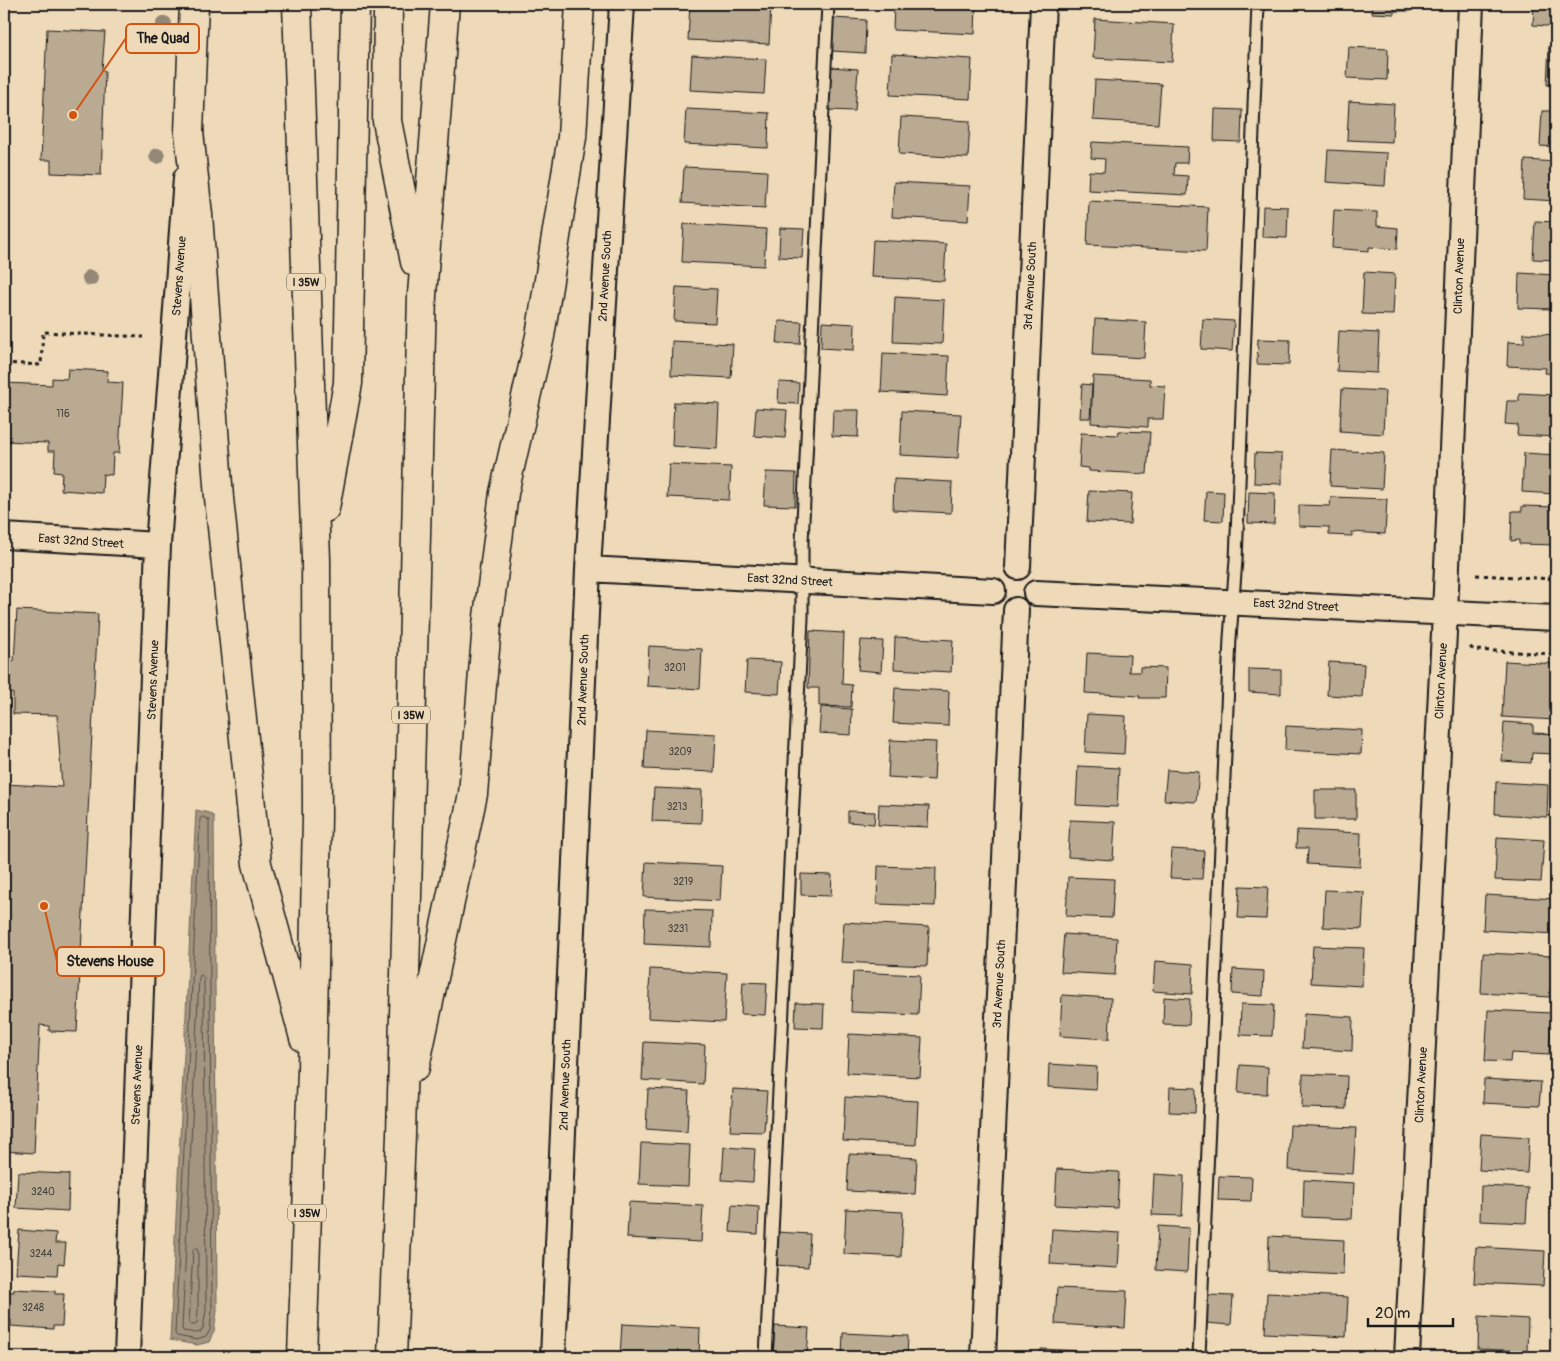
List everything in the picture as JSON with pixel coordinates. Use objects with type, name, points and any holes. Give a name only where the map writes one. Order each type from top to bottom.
[{"type":"main road","name":"Stevens Avenue","points":[[189,132],[194,4]]},
{"type":"main road","name":"I 35W","points":[[297,4],[316,560],[317,817],[312,1070],[302,1357]]},
{"type":"main road","points":[[316,560],[348,383],[355,4]]},
{"type":"main road","points":[[388,4],[387,121],[422,295]]},
{"type":"main road","name":"I 35W","points":[[392,1357],[401,1134],[422,295],[444,4]]},
{"type":"main road","points":[[401,1134],[473,794],[488,625],[504,493],[540,336],[572,137],[580,4]]},
{"type":"main road","points":[[189,132],[198,215],[219,498],[257,864],[312,1070]]},
{"type":"street","name":"2nd Avenue South","points":[[553,1357],[588,569],[622,4]]},
{"type":"street","name":"3rd Avenue South","points":[[1018,567],[1043,4]]},
{"type":"street","name":"Clinton Avenue","points":[[1407,1357],[1445,613],[1471,4]]},
{"type":"street","name":"Stevens Avenue","points":[[127,1357],[158,545],[189,132]]},
{"type":"street","name":"East 32nd Street","points":[[4,536],[158,545]]},
{"type":"street","points":[[1018,567],[1024,569],[1034,579],[1036,593],[1028,605],[1016,610],[1009,609],[998,602],[993,590],[996,578],[1000,573],[1005,569],[1018,567]]},
{"type":"street","name":"East 32nd Street","points":[[588,569],[993,590]]},
{"type":"street","name":"East 32nd Street","points":[[1036,593],[1556,618]]},
{"type":"street","name":"3rd Avenue South","points":[[983,1357],[1016,610]]},
{"type":"lane","points":[[766,1357],[802,618],[803,522],[828,4]]},
{"type":"lane","points":[[1199,1357],[1232,602],[1236,560],[1258,4]]},
{"type":"path","points":[[4,363],[41,365],[43,332],[143,337]]},
{"type":"path","points":[[1476,575],[1556,579]]},
{"type":"path","points":[[1466,643],[1474,650],[1556,654]]},
{"type":"water","points":[[196,810],[209,813],[214,817],[217,1311],[214,1331],[209,1342],[197,1345],[170,1340]]},
{"type":"building","points":[[690,4],[771,4],[769,44],[688,40]]},
{"type":"building","points":[[894,4],[976,4],[975,34],[893,30]]},
{"type":"building","points":[[1372,4],[1411,4],[1410,11],[1394,11],[1394,14],[1372,13]]},
{"type":"building","points":[[1534,4],[1556,4],[1556,27],[1533,25]]},
{"type":"building","points":[[833,18],[866,20],[865,53],[832,51]]},
{"type":"building","points":[[1095,19],[1174,24],[1172,62],[1093,58]]},
{"type":"building","points":[[47,29],[105,32],[102,70],[105,71],[101,175],[51,173],[51,160],[41,160]]},
{"type":"building","points":[[1549,46],[1556,46],[1556,85],[1547,85]]},
{"type":"building","points":[[1349,47],[1388,49],[1387,80],[1347,78]]},
{"type":"building","points":[[892,54],[972,59],[970,99],[890,95]]},
{"type":"building","points":[[692,55],[766,59],[764,94],[690,90]]},
{"type":"building","points":[[830,67],[858,69],[855,111],[828,110]]},
{"type":"building","points":[[1095,80],[1161,84],[1158,124],[1093,120]]},
{"type":"building","points":[[1349,101],[1394,104],[1392,142],[1347,140]]},
{"type":"building","points":[[686,109],[769,113],[768,148],[684,144]]},
{"type":"building","points":[[1215,109],[1242,110],[1241,142],[1214,141]]},
{"type":"building","points":[[1542,111],[1556,111],[1556,147],[1540,146]]},
{"type":"building","points":[[901,117],[970,121],[968,158],[899,154]]},
{"type":"building","points":[[1092,142],[1188,147],[1187,163],[1175,163],[1174,175],[1188,176],[1187,195],[1088,190],[1089,171],[1104,172],[1105,159],[1091,158]]},
{"type":"building","points":[[1328,150],[1387,153],[1385,186],[1326,182]]},
{"type":"building","points":[[1525,160],[1556,162],[1556,201],[1523,199]]},
{"type":"building","points":[[684,167],[767,171],[765,208],[682,203]]},
{"type":"building","points":[[894,182],[970,186],[968,221],[892,217]]},
{"type":"building","points":[[1089,201],[1208,207],[1206,251],[1087,245]]},
{"type":"building","points":[[1263,206],[1288,207],[1287,238],[1262,237]]},
{"type":"building","points":[[1334,210],[1377,212],[1377,226],[1398,228],[1397,249],[1369,247],[1369,251],[1332,248]]},
{"type":"building","points":[[1535,221],[1556,222],[1556,260],[1533,259]]},
{"type":"building","points":[[684,224],[766,229],[764,266],[682,262]]},
{"type":"building","points":[[780,228],[804,229],[802,258],[779,257]]},
{"type":"building","points":[[873,240],[946,244],[944,281],[871,277]]},
{"type":"building","points":[[1364,272],[1395,274],[1393,315],[1362,314]]},
{"type":"building","points":[[1519,273],[1556,275],[1556,316],[1554,316],[1554,309],[1518,308]]},
{"type":"building","points":[[676,287],[717,289],[715,323],[674,321]]},
{"type":"building","points":[[895,297],[944,300],[942,344],[893,342]]},
{"type":"building","points":[[1095,319],[1146,322],[1144,358],[1093,355]]},
{"type":"building","points":[[1203,319],[1234,321],[1232,351],[1201,349]]},
{"type":"building","points":[[779,321],[802,322],[800,344],[777,343]]},
{"type":"building","points":[[822,322],[855,324],[854,350],[821,348]]},
{"type":"building","points":[[1339,331],[1379,333],[1377,373],[1337,371]]},
{"type":"building","points":[[1524,333],[1556,335],[1556,374],[1545,373],[1546,368],[1507,366],[1508,342],[1524,343]]},
{"type":"building","points":[[1258,339],[1290,340],[1289,365],[1257,364]]},
{"type":"building","points":[[672,341],[733,344],[731,378],[671,375]]},
{"type":"building","points":[[883,353],[949,356],[947,396],[881,392]]},
{"type":"building","points":[[68,369],[108,371],[107,382],[123,383],[119,453],[113,453],[112,475],[103,474],[102,493],[61,490],[62,473],[54,472],[55,451],[48,451],[48,443],[4,441],[4,383],[52,385],[52,378],[67,379]]},
{"type":"building","points":[[1093,376],[1150,379],[1150,385],[1165,386],[1163,419],[1148,419],[1148,427],[1091,423]]},
{"type":"building","points":[[779,382],[799,383],[798,404],[778,403]]},
{"type":"building","points":[[1082,384],[1092,385],[1090,418],[1080,418]]},
{"type":"building","points":[[1342,389],[1385,391],[1383,434],[1340,431]]},
{"type":"building","points":[[1519,393],[1556,395],[1556,437],[1517,435],[1518,425],[1505,424],[1507,401],[1519,401]]},
{"type":"building","points":[[674,402],[719,404],[717,449],[672,446]]},
{"type":"building","points":[[756,408],[787,410],[785,438],[754,436]]},
{"type":"building","points":[[833,410],[859,410],[858,437],[832,436]]},
{"type":"building","points":[[902,411],[961,414],[958,458],[900,455]]},
{"type":"building","points":[[1119,431],[1150,432],[1147,474],[1089,471],[1089,468],[1079,467],[1081,433],[1118,435]]},
{"type":"building","points":[[1332,450],[1384,453],[1382,489],[1330,486]]},
{"type":"building","points":[[1255,453],[1282,454],[1282,484],[1254,483]]},
{"type":"building","points":[[1524,453],[1556,455],[1556,494],[1522,492]]},
{"type":"building","points":[[669,464],[731,467],[729,500],[667,497]]},
{"type":"building","points":[[766,472],[796,473],[795,506],[764,505]]},
{"type":"building","points":[[894,479],[952,482],[951,513],[893,510]]},
{"type":"building","points":[[1089,491],[1132,493],[1130,524],[1087,522]]},
{"type":"building","points":[[1206,491],[1224,492],[1223,521],[1204,520]]},
{"type":"building","points":[[1249,492],[1275,493],[1274,524],[1248,523]]},
{"type":"building","points":[[1331,497],[1387,499],[1385,534],[1352,532],[1352,536],[1329,535],[1329,527],[1299,526],[1299,505],[1330,506]]},
{"type":"building","points":[[1522,506],[1556,507],[1556,545],[1519,544],[1519,540],[1511,541],[1512,511],[1522,511]]},
{"type":"building","points":[[17,610],[98,614],[77,1032],[49,1031],[49,1026],[40,1025],[34,1153],[4,1151],[4,784],[62,787],[57,715],[13,714],[13,693],[4,693],[4,661],[14,661]]},
{"type":"building","points":[[810,631],[844,633],[842,684],[852,685],[851,707],[819,706],[819,688],[808,688]]},
{"type":"building","points":[[895,637],[953,640],[951,672],[894,669]]},
{"type":"building","points":[[861,640],[883,641],[881,672],[858,670]]},
{"type":"building","points":[[649,646],[702,649],[700,689],[647,686]]},
{"type":"building","points":[[1087,653],[1130,655],[1129,672],[1140,672],[1140,667],[1166,668],[1165,698],[1139,698],[1140,696],[1085,693]]},
{"type":"building","points":[[747,660],[781,662],[779,694],[745,692]]},
{"type":"building","points":[[1505,661],[1556,664],[1556,720],[1502,717]]},
{"type":"building","points":[[1329,662],[1364,664],[1362,697],[1327,695]]},
{"type":"building","points":[[1249,669],[1281,670],[1281,694],[1249,692]]},
{"type":"building","points":[[895,688],[949,691],[948,726],[893,723]]},
{"type":"building","points":[[821,707],[852,709],[851,735],[819,733]]},
{"type":"building","points":[[1087,714],[1126,716],[1124,754],[1085,752]]},
{"type":"building","points":[[1504,722],[1533,724],[1533,733],[1556,734],[1555,754],[1532,753],[1531,763],[1502,761]]},
{"type":"building","points":[[1286,726],[1362,730],[1361,754],[1285,750]]},
{"type":"building","points":[[646,730],[716,734],[714,772],[644,769]]},
{"type":"building","points":[[890,740],[936,742],[934,780],[888,777]]},
{"type":"building","points":[[1078,766],[1119,768],[1117,807],[1076,805]]},
{"type":"building","points":[[1167,770],[1199,772],[1196,802],[1164,800]]},
{"type":"building","points":[[1496,782],[1548,785],[1547,817],[1495,814]]},
{"type":"building","points":[[654,788],[702,790],[701,823],[652,821]]},
{"type":"building","points":[[1315,790],[1356,790],[1356,819],[1315,819]]},
{"type":"building","points":[[879,804],[929,806],[928,827],[878,825]]},
{"type":"building","points":[[848,811],[875,812],[874,824],[848,822]]},
{"type":"building","points":[[1070,820],[1115,822],[1113,860],[1068,857]]},
{"type":"building","points":[[1297,830],[1361,833],[1360,867],[1307,864],[1308,848],[1296,848]]},
{"type":"building","points":[[1497,837],[1544,840],[1541,882],[1495,880]]},
{"type":"building","points":[[1172,849],[1204,851],[1202,879],[1170,878]]},
{"type":"building","points":[[646,862],[722,866],[720,901],[644,897]]},
{"type":"building","points":[[878,866],[936,868],[935,906],[877,904]]},
{"type":"building","points":[[801,874],[832,875],[831,896],[801,895]]},
{"type":"building","points":[[1068,877],[1114,879],[1112,918],[1066,916]]},
{"type":"building","points":[[1240,886],[1268,887],[1266,919],[1238,918]]},
{"type":"building","points":[[1325,890],[1364,892],[1362,929],[1323,927]]},
{"type":"building","points":[[1485,895],[1556,899],[1556,934],[1483,930]]},
{"type":"building","points":[[645,909],[712,911],[711,947],[644,944]]},
{"type":"building","points":[[844,922],[929,927],[927,966],[841,962]]},
{"type":"building","points":[[1064,934],[1117,938],[1115,975],[1061,972]]},
{"type":"building","points":[[1313,946],[1364,948],[1362,986],[1311,983]]},
{"type":"building","points":[[1483,953],[1553,956],[1550,997],[1481,993]]},
{"type":"building","points":[[1155,961],[1193,964],[1192,994],[1153,991]]},
{"type":"building","points":[[650,969],[727,973],[724,1022],[648,1018]]},
{"type":"building","points":[[1233,969],[1264,971],[1263,996],[1232,994]]},
{"type":"building","points":[[853,972],[920,975],[918,1015],[851,1012]]},
{"type":"building","points":[[743,982],[767,983],[765,1015],[741,1014]]},
{"type":"building","points":[[1062,995],[1111,998],[1109,1039],[1060,1036]]},
{"type":"building","points":[[1164,997],[1190,999],[1189,1025],[1163,1024]]},
{"type":"building","points":[[796,1003],[824,1004],[823,1028],[795,1027]]},
{"type":"building","points":[[1241,1004],[1274,1005],[1272,1036],[1240,1035]]},
{"type":"building","points":[[1488,1010],[1552,1013],[1549,1055],[1511,1053],[1510,1062],[1485,1061]]},
{"type":"building","points":[[1304,1014],[1353,1017],[1352,1051],[1302,1048]]},
{"type":"building","points":[[849,1034],[922,1038],[920,1077],[847,1073]]},
{"type":"building","points":[[644,1042],[705,1045],[703,1084],[642,1080]]},
{"type":"building","points":[[1049,1064],[1097,1067],[1096,1090],[1048,1087]]},
{"type":"building","points":[[1240,1065],[1268,1067],[1267,1094],[1238,1093]]},
{"type":"building","points":[[1303,1074],[1347,1076],[1346,1109],[1302,1108]]},
{"type":"building","points":[[1484,1079],[1541,1082],[1539,1106],[1483,1103]]},
{"type":"building","points":[[1170,1087],[1196,1088],[1195,1113],[1169,1112]]},
{"type":"building","points":[[648,1089],[689,1091],[687,1132],[646,1129]]},
{"type":"building","points":[[733,1089],[767,1091],[764,1132],[730,1131]]},
{"type":"building","points":[[845,1097],[918,1101],[916,1145],[843,1141]]},
{"type":"building","points":[[1290,1125],[1356,1128],[1353,1174],[1288,1170]]},
{"type":"building","points":[[1481,1134],[1529,1137],[1527,1173],[1479,1170]]},
{"type":"building","points":[[641,1143],[690,1145],[688,1186],[639,1184]]},
{"type":"building","points":[[724,1147],[755,1149],[753,1182],[722,1180]]},
{"type":"building","points":[[849,1154],[917,1158],[915,1194],[847,1191]]},
{"type":"building","points":[[1057,1169],[1119,1172],[1117,1208],[1055,1205]]},
{"type":"building","points":[[18,1172],[69,1174],[68,1211],[16,1208]]},
{"type":"building","points":[[1154,1174],[1184,1176],[1182,1216],[1152,1215]]},
{"type":"building","points":[[1219,1176],[1252,1177],[1251,1201],[1218,1200]]},
{"type":"building","points":[[1304,1180],[1354,1183],[1352,1219],[1303,1217]]},
{"type":"building","points":[[1481,1186],[1528,1188],[1526,1223],[1480,1221]]},
{"type":"building","points":[[629,1202],[703,1206],[701,1242],[627,1238]]},
{"type":"building","points":[[732,1205],[759,1207],[758,1234],[730,1232]]},
{"type":"building","points":[[846,1209],[903,1212],[901,1257],[844,1254]]},
{"type":"building","points":[[1158,1226],[1189,1228],[1187,1272],[1156,1270]]},
{"type":"building","points":[[1052,1229],[1120,1233],[1118,1268],[1050,1264]]},
{"type":"building","points":[[19,1230],[56,1233],[55,1243],[66,1243],[64,1264],[58,1263],[57,1275],[16,1273]]},
{"type":"building","points":[[776,1232],[810,1234],[808,1267],[773,1265]]},
{"type":"building","points":[[1269,1236],[1344,1240],[1343,1275],[1268,1271]]},
{"type":"building","points":[[1476,1247],[1545,1251],[1543,1286],[1474,1283]]},
{"type":"building","points":[[1057,1288],[1127,1291],[1125,1328],[1055,1324]]},
{"type":"building","points":[[14,1289],[55,1291],[55,1294],[64,1294],[62,1326],[53,1326],[53,1329],[11,1326],[11,1320],[4,1319],[4,1291],[14,1292]]},
{"type":"building","points":[[1267,1293],[1348,1297],[1346,1337],[1265,1333]]},
{"type":"building","points":[[1207,1295],[1233,1296],[1231,1325],[1206,1323]]},
{"type":"building","points":[[1479,1316],[1528,1319],[1527,1351],[1478,1349]]},
{"type":"building","points":[[622,1324],[700,1328],[699,1357],[620,1356]]},
{"type":"building","points":[[775,1326],[809,1328],[807,1357],[773,1357]]},
{"type":"building","points":[[843,1333],[908,1336],[907,1357],[842,1357]]},
{"type":"building","points":[[1041,1349],[1123,1353],[1123,1357],[1040,1357]]},
{"type":"place","name":"The Quad","points":[[73,115]]},
{"type":"place","name":"Stevens House","points":[[44,906]]}]
